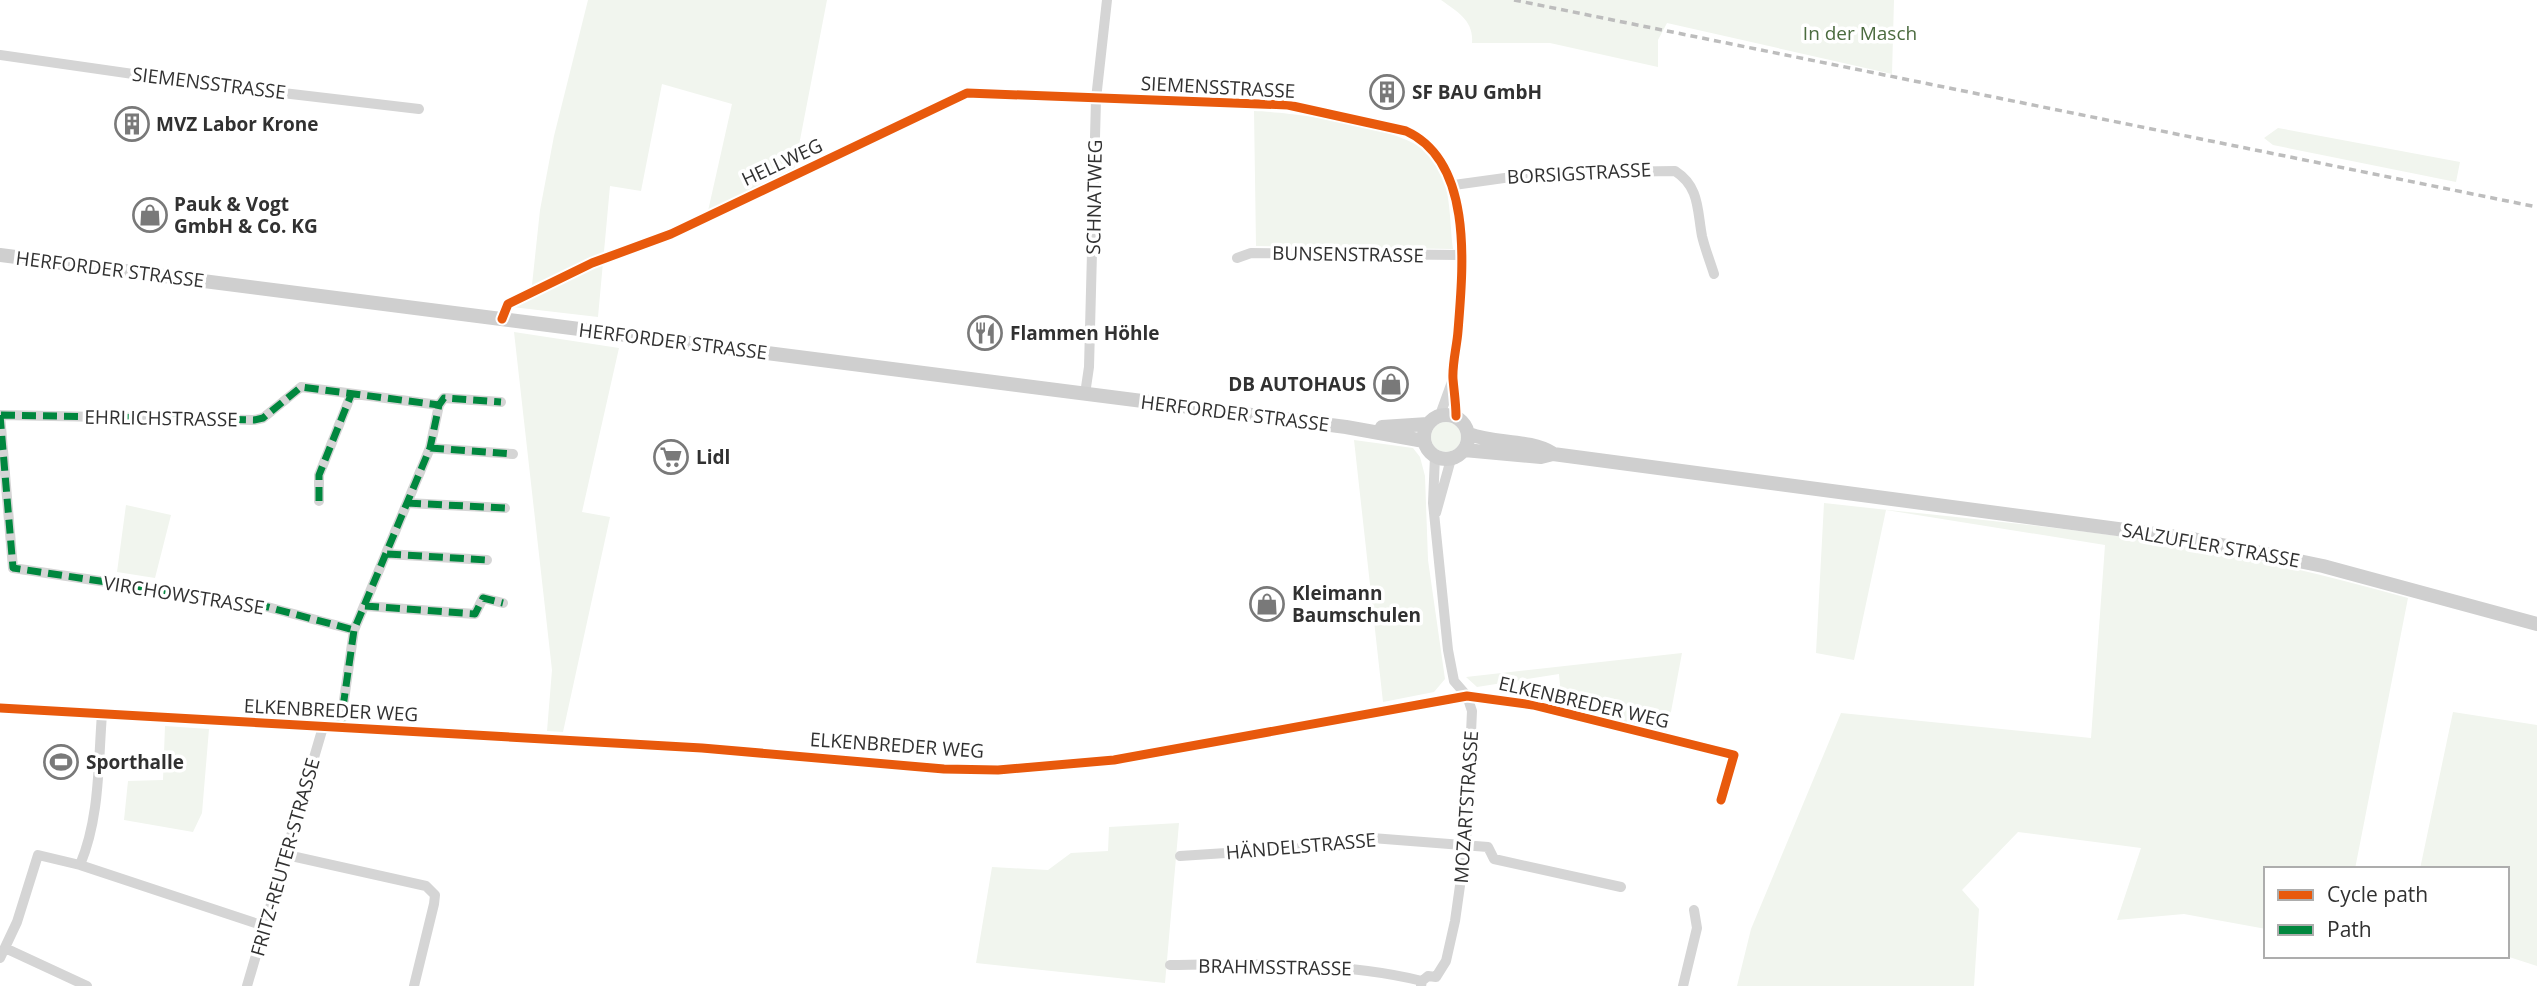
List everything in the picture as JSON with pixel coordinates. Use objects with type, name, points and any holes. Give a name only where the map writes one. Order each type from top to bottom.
[{"type":"main road","name":"HERFORDER STRASSE","points":[[0,255],[1346,427],[1424,441]]},
{"type":"main road","points":[[1469,434],[1464,450],[1451,459],[1435,456],[1424,441],[1428,424],[1440,415],[1456,416],[1469,434],[1483,439],[1543,448],[1553,454]]},
{"type":"main road","name":"HERFORDER STRASSE","points":[[1346,427],[1428,424]]},
{"type":"main road","points":[[1464,450],[1541,457],[1553,454]]},
{"type":"main road","name":"SALZUFLER STRASSE","points":[[1553,454],[2131,530],[2258,551],[2537,624]]},
{"type":"street","name":"SCHNATWEG","points":[[1085,394],[1089,354],[1096,99],[1107,0]]},
{"type":"street","name":"SIEMENSSTRASSE","points":[[0,55],[190,82],[419,108]]},
{"type":"street","name":"HELLWEG","points":[[502,319],[508,304],[541,286],[671,234],[967,93],[1096,99]]},
{"type":"street","name":"SIEMENSSTRASSE","points":[[1096,99],[1288,105],[1406,131],[1424,139],[1434,149],[1454,185],[1461,255],[1453,379],[1456,416]]},
{"type":"street","name":"BORSIGSTRASSE","points":[[1454,185],[1541,173],[1675,171],[1684,177],[1697,195],[1702,237],[1714,274]]},
{"type":"street","name":"BUNSENSTRASSE","points":[[1237,258],[1251,253],[1461,255]]},
{"type":"street","name":"SIEMENSSTRASSE","points":[[1440,415],[1453,379]]},
{"type":"street","name":"EHRLICHSTRASSE","points":[[0,415],[254,421],[263,418],[301,387],[439,405],[444,398],[501,402]]},
{"type":"street","points":[[319,501],[319,475],[351,395]]},
{"type":"street","points":[[340,728],[354,630],[430,448],[439,405]]},
{"type":"street","points":[[0,415],[4,518]]},
{"type":"street","points":[[430,448],[513,454]]},
{"type":"street","name":"MOZARTSTRASSE","points":[[1421,983],[1428,976],[1437,981],[1446,961],[1455,922],[1466,843],[1472,732],[1472,711],[1467,696],[1454,681],[1448,650],[1435,514],[1435,456]]},
{"type":"street","name":"MOZARTSTRASSE","points":[[1435,514],[1451,459]]},
{"type":"street","points":[[407,503],[505,508]]},
{"type":"street","name":"VIRCHOWSTRASSE","points":[[4,518],[13,568],[260,605],[354,630]]},
{"type":"street","points":[[387,554],[486,560]]},
{"type":"street","points":[[365,606],[475,614],[483,598],[503,603]]},
{"type":"street","name":"ELKENBREDER WEG","points":[[0,708],[702,748],[944,769],[998,770],[1114,760],[1467,696],[1533,705],[1734,755],[1721,800]]},
{"type":"street","points":[[80,865],[90,841],[95,814],[102,714]]},
{"type":"street","name":"FRITZ-REUTER-STRASSE","points":[[247,986],[323,727]]},
{"type":"street","name":"HÄNDELSTRASSE","points":[[1180,856],[1335,846],[1372,838],[1466,843],[1488,847],[1494,859],[1621,887]]},
{"type":"street","points":[[87,986],[3,953],[38,855],[80,865],[264,926]]},
{"type":"street","points":[[287,855],[426,886],[432,891],[434,904],[414,986]]},
{"type":"street","points":[[1684,986],[1697,928],[1694,910]]},
{"type":"street","name":"BRAHMSSTRASSE","points":[[1170,965],[1275,964],[1371,969],[1421,983]]},
{"type":"green space","points":[[588,0],[827,0],[794,171],[708,211],[732,104],[662,84],[641,191],[610,186],[598,317],[512,307],[532,285],[540,210],[554,136]]},
{"type":"green space","name":"In der Masch","points":[[1441,0],[1894,0],[1892,74],[1667,23],[1658,40],[1658,67],[1550,43],[1472,43],[1468,23]]},
{"type":"green space","points":[[1254,111],[1294,114],[1347,123],[1398,136],[1418,145],[1431,155],[1443,175],[1453,249],[1256,246]]},
{"type":"green space","points":[[2278,128],[2460,162],[2456,182],[2273,145],[2264,138]]},
{"type":"green space","points":[[514,332],[619,348],[582,512],[610,517],[563,732],[547,731],[552,670]]},
{"type":"green space","points":[[1446,422],[1457,426],[1461,437],[1457,448],[1446,452],[1435,448],[1431,437],[1435,426]]},
{"type":"green space","points":[[1354,440],[1413,448],[1420,457],[1425,476],[1428,560],[1445,679],[1434,692],[1383,702]]},
{"type":"green space","points":[[1824,503],[2052,528],[2189,547],[2299,570],[2408,598],[2355,867],[2264,867],[2264,929],[2184,914],[2117,920],[2141,848],[2018,832],[1962,890],[1979,909],[1974,986],[1737,986],[1751,929],[1841,713],[2091,738],[2105,545],[1886,510],[1854,660],[1816,653]]},
{"type":"green space","points":[[126,505],[171,515],[155,578],[117,572]]},
{"type":"green space","points":[[1682,653],[1667,733],[1562,708],[1559,674],[1477,687],[1466,677]]},
{"type":"green space","points":[[2453,712],[2537,725],[2537,966],[2509,957],[2509,867],[2420,867]]},
{"type":"green space","points":[[165,726],[209,729],[202,813],[193,832],[124,820],[128,781],[163,780]]},
{"type":"green space","points":[[1179,823],[1165,983],[976,963],[992,867],[1048,870],[1071,853],[1108,851],[1109,827]]},
{"type":"railway","points":[[1514,0],[2537,207]]},
{"type":"marked path","points":[[1,415],[254,420],[263,418],[301,387],[439,405]]},
{"type":"marked path","points":[[319,501],[319,475],[351,395]]},
{"type":"marked path","points":[[340,728],[354,630],[430,448],[439,405],[444,398],[501,402]]},
{"type":"marked path","points":[[0,415],[13,568],[260,605],[354,630]]},
{"type":"marked path","points":[[430,448],[513,454]]},
{"type":"marked path","points":[[407,503],[505,508]]},
{"type":"marked path","points":[[387,554],[487,560]]},
{"type":"marked path","points":[[365,606],[475,614],[483,598],[503,603]]},
{"type":"cycle path","points":[[502,319],[508,304],[592,263],[671,234],[967,93],[1288,105],[1406,131],[1428,146],[1444,166],[1454,191],[1462,248],[1460,306],[1453,373],[1456,416]]},
{"type":"cycle path","points":[[0,708],[702,748],[944,769],[998,770],[1114,760],[1467,696],[1533,705],[1734,755],[1721,800]]},
{"type":"place","name":"SF BAU GmbH","points":[[1387,92]]},
{"type":"place","name":"MVZ Labor Krone","points":[[132,124]]},
{"type":"place","name":"Pauk & Vogt GmbH & Co. KG","points":[[150,215]]},
{"type":"place","name":"Flammen Höhle","points":[[985,333]]},
{"type":"place","name":"DB AUTOHAUS","points":[[1391,384]]},
{"type":"place","name":"Lidl","points":[[671,457]]},
{"type":"place","name":"Kleimann Baumschulen","points":[[1267,604]]},
{"type":"place","name":"Sporthalle","points":[[61,762]]}]
